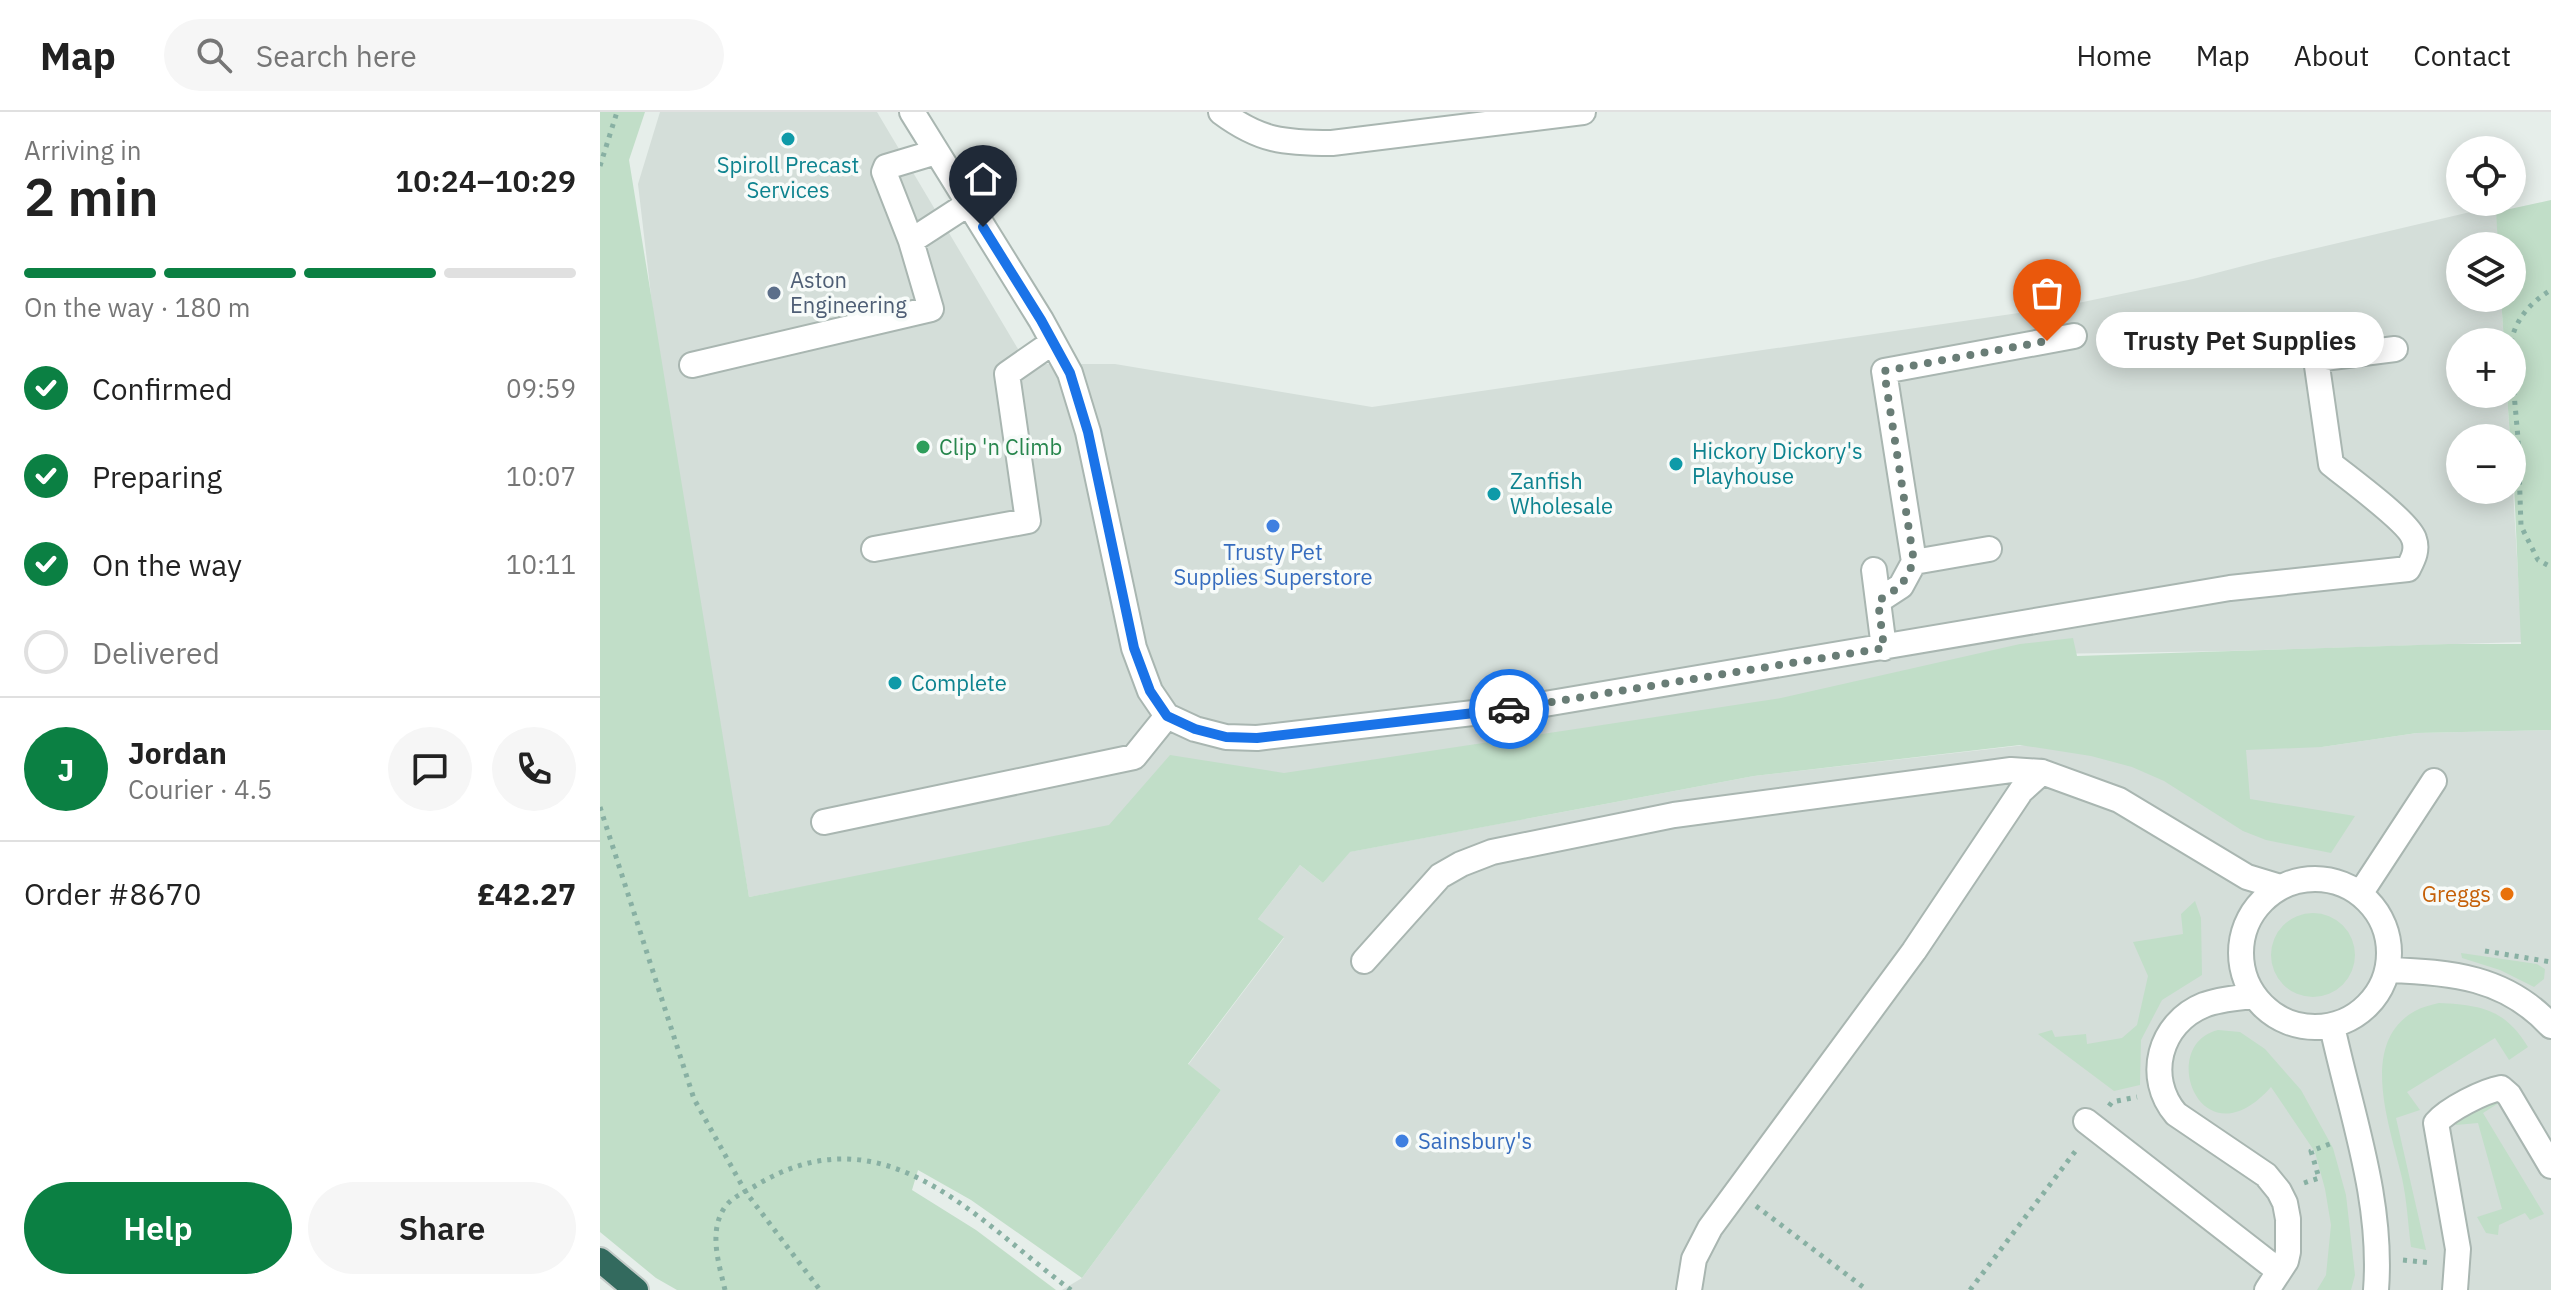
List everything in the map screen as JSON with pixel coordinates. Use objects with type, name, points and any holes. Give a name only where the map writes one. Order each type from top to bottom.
[{"type":"highway","points":[[600,1260],[636,1290]]},
{"type":"street","points":[[912,112],[1070,373],[1088,432],[1134,648],[1150,691],[1167,716],[1195,729],[1226,737],[1257,738],[1533,706],[2230,588],[2408,569],[2415,555],[2414,538],[2399,520],[2331,464],[2316,359],[2395,349]]},
{"type":"street","points":[[1221,112],[1269,140],[1332,143],[1577,112]]},
{"type":"street","points":[[692,365],[931,309],[911,241],[884,172],[886,167],[936,152]]},
{"type":"street","points":[[911,241],[968,204]]},
{"type":"street","points":[[1878,601],[1901,586],[1914,562],[1884,371],[2074,336]]},
{"type":"street","points":[[874,549],[1028,521],[1007,374],[1053,342]]},
{"type":"street","points":[[1914,562],[1989,549]]},
{"type":"street","points":[[1874,570],[1884,648]]},
{"type":"street","points":[[824,822],[1134,757],[1167,716]]},
{"type":"street","points":[[1364,961],[1440,876],[1492,852],[1674,815],[2011,770],[2042,772],[2119,800],[2247,877],[2280,887]]},
{"type":"street","points":[[1689,1290],[1694,1259],[1710,1228],[1914,951],[2021,791],[2042,772]]},
{"type":"street","points":[[2360,894],[2434,781]]},
{"type":"street","points":[[2330,880],[2345,885],[2371,904],[2385,927],[2389,941],[2388,970],[2382,986],[2374,1000],[2348,1020],[2332,1026],[2310,1028],[2288,1023],[2269,1013],[2253,996],[2241,963],[2245,927],[2253,911],[2280,887],[2296,881],[2330,880]]},
{"type":"street","points":[[2388,970],[2476,978],[2524,1002],[2551,1026]]},
{"type":"street","points":[[2090,1124],[2273,1280],[2286,1261],[2289,1234],[2285,1203],[2279,1191],[2266,1175],[2176,1114],[2161,1091],[2159,1065],[2174,1024],[2201,1006],[2253,996]]},
{"type":"street","points":[[2332,1026],[2359,1133],[2375,1217],[2378,1257],[2376,1290]]},
{"type":"street","points":[[2455,1290],[2456,1236],[2436,1123],[2443,1115],[2501,1088],[2509,1095],[2551,1166]]},
{"type":"path","points":[[600,166],[617,112]]},
{"type":"path","points":[[2516,328],[2533,301],[2551,290]]},
{"type":"path","points":[[2515,408],[2521,526],[2538,560],[2551,567]]},
{"type":"path","points":[[600,807],[694,1099],[745,1191],[817,1289]]},
{"type":"path","points":[[1970,1290],[2090,1124],[2112,1102],[2161,1091]]},
{"type":"path","points":[[2279,1191],[2319,1178],[2311,1151],[2359,1133]]},
{"type":"path","points":[[725,1290],[717,1262],[717,1231],[724,1208],[768,1178],[815,1162],[847,1159],[886,1164],[929,1182],[1071,1290]]},
{"type":"path","points":[[1736,1191],[1867,1290]]},
{"type":"path","points":[[2378,1257],[2456,1265]]},
{"type":"shaded area","points":[[660,112],[877,112],[1027,364],[1115,364],[1372,407],[2059,307],[2193,279],[2453,216],[2496,216],[2497,232],[2446,232],[2446,312],[2502,312],[2503,328],[2446,328],[2446,408],[2508,408],[2509,424],[2446,424],[2446,504],[2514,504],[2522,642],[1980,655],[1624,735],[749,897],[662,390],[638,184]]},
{"type":"shaded area","points":[[2243,720],[2322,747],[2417,733],[2551,730],[2551,1290],[1062,1290],[1082,1278],[1221,1090],[1188,1065],[1284,938],[1258,919],[1300,865],[1323,883],[1349,852],[1754,776]]},
{"type":"green space","points":[[600,112],[645,112],[629,160],[749,897],[1109,825],[1170,755],[1284,773],[1781,698],[2020,644],[2073,638],[2077,656],[2521,644],[2515,504],[2526,504],[2526,424],[2509,424],[2508,408],[2526,408],[2526,328],[2503,328],[2502,312],[2526,312],[2526,232],[2497,232],[2496,216],[2526,216],[2526,205],[2551,200],[2551,730],[2417,733],[2322,747],[2246,750],[2250,799],[2355,816],[2331,853],[2266,840],[2243,831],[2164,781],[2132,767],[2091,756],[2020,745],[1754,776],[1350,852],[1323,883],[1300,865],[1258,919],[1284,937],[1188,1064],[1221,1090],[1082,1278],[971,1200],[918,1170],[912,1190],[976,1230],[1056,1290],[677,1290],[656,1278],[600,1232]]},
{"type":"green space","points":[[2195,901],[2201,918],[2202,975],[2162,1000],[2141,1040],[2140,1085],[2114,1091],[2038,1034],[2052,1030],[2055,1037],[2086,1034],[2087,1044],[2122,1038],[2137,1025],[2148,976],[2133,942],[2183,934],[2181,914]]},
{"type":"green space","points":[[2313,913],[2329,916],[2343,925],[2352,939],[2355,955],[2352,971],[2343,985],[2329,994],[2313,997],[2297,994],[2283,985],[2274,971],[2271,955],[2274,939],[2283,925],[2297,916]]},
{"type":"green space","points":[[2461,953],[2537,964],[2545,969],[2544,979],[2534,987],[2500,970],[2462,958]]},
{"type":"green space","points":[[2439,1003],[2467,1005],[2491,1012],[2510,1024],[2528,1047],[2509,1060],[2495,1038],[2407,1092],[2420,1110],[2396,1118],[2426,1250],[2411,1247],[2404,1187],[2386,1112],[2382,1065],[2387,1044],[2397,1025],[2415,1011]]},
{"type":"green space","points":[[2218,1030],[2240,1032],[2265,1049],[2301,1090],[2333,1148],[2346,1195],[2355,1275],[2351,1290],[2317,1290],[2326,1275],[2331,1225],[2325,1189],[2315,1152],[2271,1087],[2246,1108],[2224,1114],[2207,1108],[2195,1094],[2189,1075],[2190,1056],[2200,1040]]},
{"type":"green space","points":[[2499,1096],[2502,1101],[2483,1113],[2544,1214],[2530,1220],[2525,1213],[2499,1225],[2498,1235],[2486,1233],[2477,1217],[2502,1209],[2478,1123],[2456,1125],[2456,1119]]},
{"type":"way so far","points":[[1509,709],[1884,648],[1878,601],[1901,586],[1914,562],[1884,371],[2047,341]]},
{"type":"place","name":"Spiroll Precast Services","points":[[788,139]]},
{"type":"place","name":"Aston Engineering","points":[[774,293]]},
{"type":"place","name":"Trusty Pet Supplies","points":[[2047,341]]},
{"type":"place","name":"Clip 'n Climb","points":[[923,447]]},
{"type":"place","name":"Hickory Dickory's Playhouse","points":[[1676,464]]},
{"type":"place","name":"Zanfish Wholesale","points":[[1494,494]]},
{"type":"place","name":"Trusty Pet Supplies Superstore","points":[[1273,526]]},
{"type":"place","name":"Complete","points":[[895,683]]},
{"type":"place","name":"Greggs","points":[[2507,894]]},
{"type":"place","name":"Sainsbury's","points":[[1402,1141]]},
{"type":"route","points":[[983,227],[1070,373],[1088,432],[1134,648],[1150,691],[1167,716],[1195,729],[1226,737],[1257,738],[1509,709]]}]
